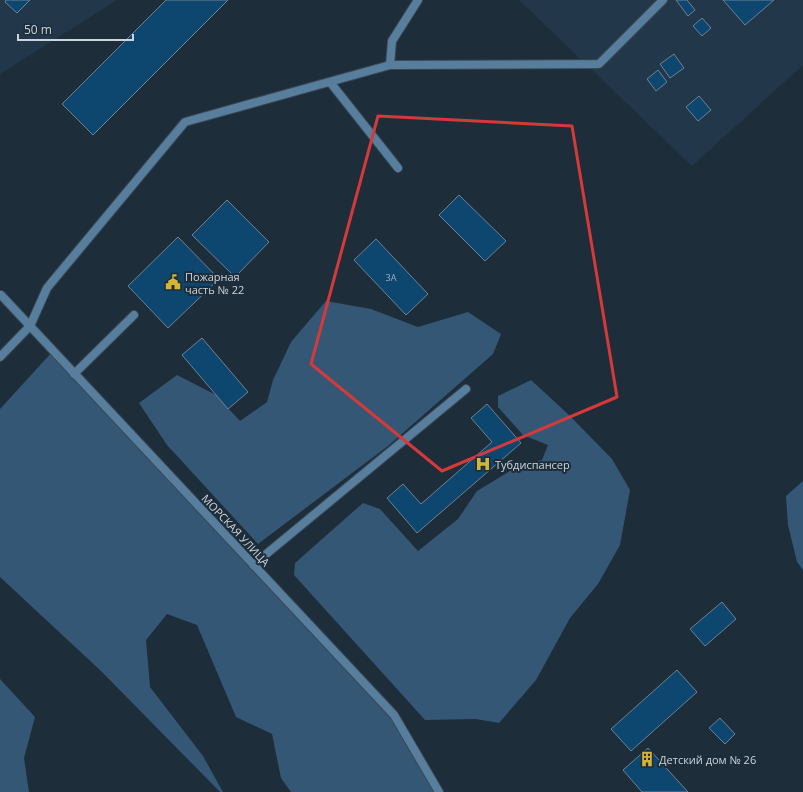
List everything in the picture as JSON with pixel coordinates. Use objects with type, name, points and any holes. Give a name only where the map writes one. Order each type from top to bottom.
[{"type":"street","points":[[390,65],[392,40],[418,0]]},
{"type":"street","points":[[0,357],[30,326],[47,288],[185,122],[390,65],[599,64],[663,0]]},
{"type":"street","points":[[330,82],[398,168]]},
{"type":"street","name":"МОРСКАЯ УЛИЦА","points":[[1,294],[74,374],[394,715],[438,792]]},
{"type":"street","points":[[74,374],[134,315]]},
{"type":"street","points":[[253,565],[466,389]]},
{"type":"highlighted area","points":[[378,116],[572,126],[617,397],[442,471],[311,364]]},
{"type":"shaded area","points":[[0,0],[117,0],[0,74]]},
{"type":"shaded area","points":[[519,0],[803,0],[803,65],[692,166]]},
{"type":"shaded area","points":[[326,301],[371,309],[418,327],[468,312],[501,334],[493,354],[388,446],[258,544],[167,445],[139,403],[177,375],[216,395],[240,421],[267,402],[273,380],[291,342]]},
{"type":"shaded area","points":[[53,351],[394,715],[439,792],[291,792],[281,778],[272,734],[236,717],[197,625],[167,614],[146,640],[150,687],[203,756],[223,792],[220,792],[101,671],[0,577],[0,409]]},
{"type":"shaded area","points":[[531,380],[569,415],[612,459],[630,490],[620,545],[598,584],[570,618],[536,680],[499,723],[476,719],[425,720],[294,575],[295,563],[363,503],[380,509],[418,551],[458,519],[477,491],[518,466],[542,460],[548,445],[523,435],[498,407],[498,396]]},
{"type":"shaded area","points":[[803,481],[803,570],[797,562],[788,525],[786,496]]},
{"type":"shaded area","points":[[0,679],[35,717],[24,758],[29,792],[0,792]]},
{"type":"building","points":[[6,0],[30,0],[17,13],[5,2]]},
{"type":"building","points":[[166,0],[228,0],[93,135],[62,104]]},
{"type":"building","points":[[676,0],[687,0],[695,10],[688,16]]},
{"type":"building","points":[[723,0],[774,0],[745,25]]},
{"type":"building","points":[[702,18],[711,28],[702,36],[693,26]]},
{"type":"building","points":[[674,54],[684,68],[670,78],[660,64]]},
{"type":"building","points":[[658,70],[667,82],[656,91],[647,79]]},
{"type":"building","points":[[699,96],[711,110],[698,121],[686,107]]},
{"type":"building","points":[[459,195],[506,241],[485,261],[439,215]]},
{"type":"building","points":[[227,200],[269,242],[235,277],[192,235]]},
{"type":"building","name":"Пожарная часть № 22","points":[[178,237],[219,279],[168,328],[128,286]]},
{"type":"building","points":[[376,239],[428,294],[406,315],[354,260]]},
{"type":"building","points":[[202,338],[248,392],[228,409],[182,355]]},
{"type":"building","name":"Тубдиспансер","points":[[487,404],[521,443],[417,533],[387,498],[403,484],[421,504],[492,442],[471,418]]},
{"type":"building","points":[[722,602],[736,619],[705,646],[690,629]]},
{"type":"building","points":[[677,670],[697,692],[631,751],[611,729]]},
{"type":"building","points":[[720,718],[735,734],[725,744],[709,728]]},
{"type":"building","name":"Детский дом № 26","points":[[648,748],[688,792],[642,792],[623,770]]},
{"type":"place","name":"Пожарная часть № 22","points":[[173,282]]},
{"type":"place","name":"Тубдиспансер","points":[[483,464]]},
{"type":"place","name":"Детский дом № 26","points":[[647,759]]}]
